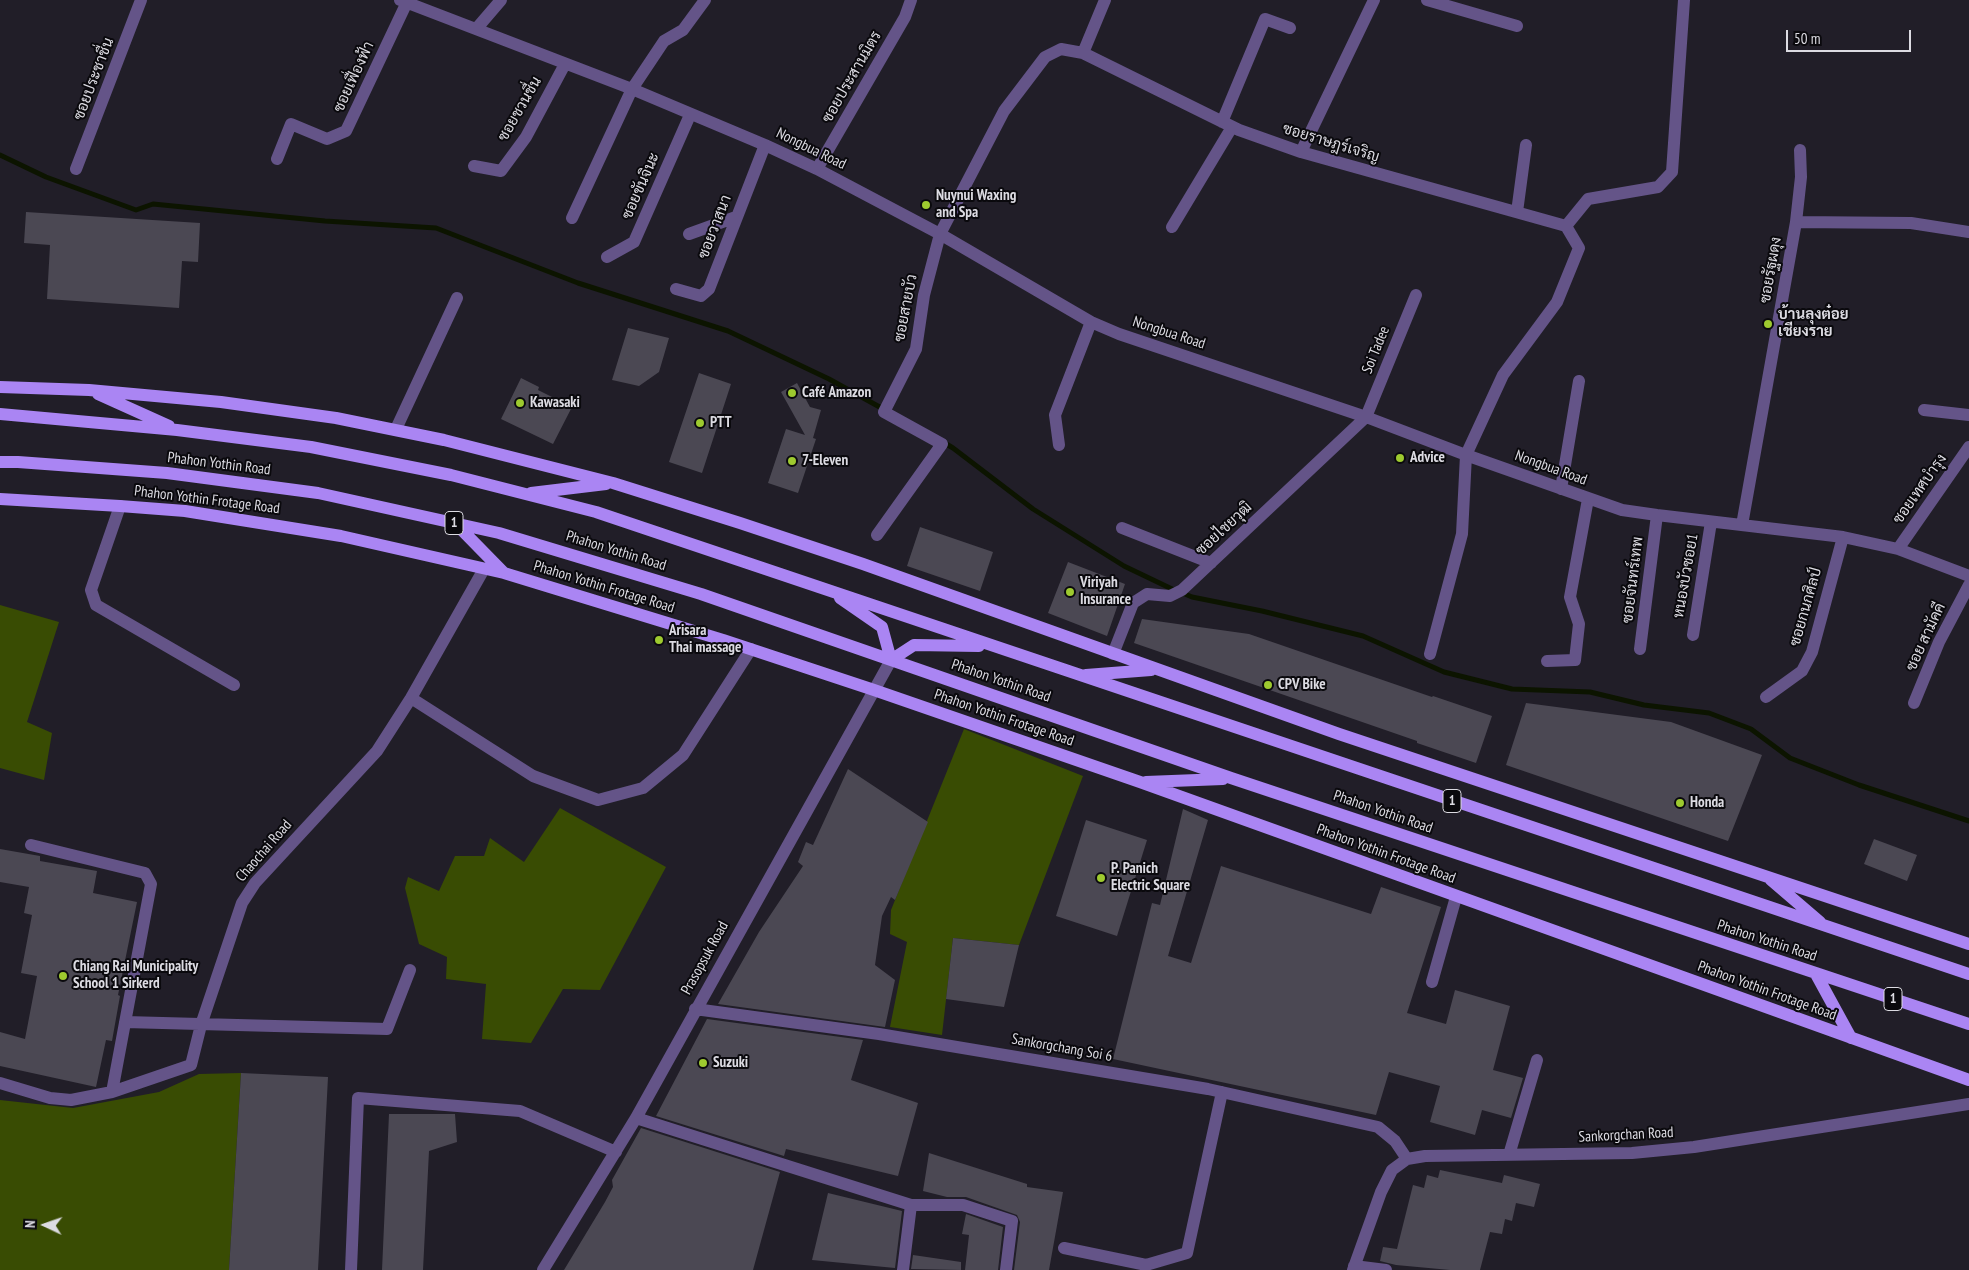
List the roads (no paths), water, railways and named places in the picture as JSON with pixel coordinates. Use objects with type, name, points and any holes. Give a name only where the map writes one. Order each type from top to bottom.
[{"type":"main road","name":"1","points":[[0,386],[89,390],[220,402],[336,418],[396,429],[531,461],[613,483],[863,564],[1339,734],[1969,944]]},
{"type":"main road","points":[[89,390],[177,430]]},
{"type":"main road","name":"Phahon Yothin Road","points":[[0,414],[177,430],[311,447],[451,475],[596,512],[1969,974]]},
{"type":"main road","name":"Phahon Yothin Road","points":[[0,462],[186,475],[318,493],[499,533],[692,591],[1231,778],[1969,1024]]},
{"type":"main road","points":[[524,494],[613,483]]},
{"type":"main road","name":"Phahon Yothin Frotage Road","points":[[0,499],[184,511],[342,536],[504,573],[874,690],[1140,782],[1969,1080]]},
{"type":"main road","points":[[455,523],[504,573]]},
{"type":"main road","points":[[824,588],[882,627],[891,660],[914,645],[992,646]]},
{"type":"main road","points":[[1079,676],[1157,670]]},
{"type":"main road","points":[[1140,782],[1231,778]]},
{"type":"main road","points":[[1765,875],[1825,926]]},
{"type":"main road","points":[[1816,974],[1851,1038]]},
{"type":"street","name":"ซอยประชาชื่น","points":[[76,169],[142,0]]},
{"type":"street","points":[[477,28],[501,0]]},
{"type":"street","points":[[572,218],[632,89],[664,41],[683,30],[705,0]]},
{"type":"street","name":"ซอยประสานมิตร","points":[[817,169],[905,17],[911,0]]},
{"type":"street","points":[[1083,53],[1105,0]]},
{"type":"street","points":[[1301,152],[1374,0]]},
{"type":"street","points":[[1427,0],[1517,26]]},
{"type":"street","points":[[1430,654],[1462,534],[1466,455],[1503,375],[1557,302],[1579,248],[1566,226],[1588,199],[1658,187],[1672,172],[1684,0]]},
{"type":"street","name":"Nongbua Road","points":[[405,1],[632,89],[817,169],[940,234],[1091,322],[1119,334],[1366,416],[1466,455],[1622,510],[1843,537],[1898,549],[1969,576]]},
{"type":"street","name":"ซอยเฟื่องฟ้า","points":[[276,159],[291,124],[327,140],[346,131],[405,1]]},
{"type":"street","points":[[1172,226],[1227,124],[1265,19],[1290,28]]},
{"type":"street","name":"ซอยราษฎร์เจริญ","points":[[940,234],[1004,111],[1045,57],[1061,49],[1083,53],[1227,124],[1301,152],[1566,226]]},
{"type":"street","name":"ซอยชวนชื่น","points":[[474,166],[501,171],[526,137],[565,64]]},
{"type":"street","name":"ซอยขันจินะ","points":[[607,257],[634,242],[690,115]]},
{"type":"street","name":"ซอยวาสนา","points":[[676,289],[701,296],[708,289],[765,145]]},
{"type":"street","points":[[1517,212],[1526,145]]},
{"type":"street","points":[[1796,222],[1801,177],[1800,150]]},
{"type":"street","points":[[689,234],[736,217]]},
{"type":"street","name":"ซอยรัฐผดุง","points":[[1742,525],[1796,222],[1911,223],[1969,232]]},
{"type":"street","name":"ซอยสายบัว","points":[[877,535],[942,444],[884,412],[916,349],[924,296],[940,234]]},
{"type":"street","name":"Soi Tadee","points":[[1366,416],[1416,295]]},
{"type":"street","points":[[396,429],[457,298]]},
{"type":"street","points":[[1059,444],[1055,415],[1091,322]]},
{"type":"street","points":[[1561,489],[1579,381]]},
{"type":"street","points":[[1924,410],[1969,415]]},
{"type":"street","name":"ซอยไชยวุฒิ","points":[[1113,654],[1133,603],[1147,594],[1170,596],[1182,590],[1366,416]]},
{"type":"street","name":"ซอยเทศบำรุง","points":[[1898,549],[1969,447]]},
{"type":"street","points":[[1546,661],[1575,660],[1579,624],[1570,597],[1588,499]]},
{"type":"street","points":[[120,506],[91,590],[96,605],[234,685]]},
{"type":"street","name":"ซอยจันทร์เทพ","points":[[1640,648],[1657,515]]},
{"type":"street","name":"หนองบัวซอย1","points":[[1692,635],[1712,522]]},
{"type":"street","points":[[1122,528],[1211,563]]},
{"type":"street","name":"ซอยกนกศิลป์","points":[[1766,697],[1802,671],[1812,652],[1843,537]]},
{"type":"street","name":"Chaochai Road","points":[[0,1083],[50,1098],[71,1100],[112,1092],[191,1065],[201,1025],[242,903],[255,883],[377,751],[411,698],[484,568]]},
{"type":"street","name":"ซอย สามัคคี","points":[[1914,703],[1939,642],[1969,584]]},
{"type":"street","points":[[411,698],[533,776],[598,800],[643,788],[683,755],[751,650]]},
{"type":"street","name":"Prasopsuk Road","points":[[543,1270],[636,1118],[891,660]]},
{"type":"street","points":[[31,845],[145,873],[151,884],[112,1092]]},
{"type":"street","points":[[1432,982],[1456,897]]},
{"type":"street","points":[[125,1022],[387,1029],[410,970]]},
{"type":"street","name":"Sankorgchang Soi 6","points":[[696,1009],[860,1031],[1222,1092],[1378,1128],[1395,1141],[1407,1159]]},
{"type":"street","points":[[1509,1155],[1537,1060]]},
{"type":"street","points":[[1064,1248],[1146,1265],[1187,1253],[1222,1092]]},
{"type":"street","points":[[351,1270],[358,1098],[520,1111],[616,1152]]},
{"type":"street","name":"Sankorgchan Road","points":[[1407,1159],[1425,1156],[1632,1153],[1694,1147],[1969,1104]]},
{"type":"street","points":[[636,1118],[910,1205],[963,1205],[1012,1221],[1006,1270]]},
{"type":"street","points":[[1386,1270],[1353,1268],[1380,1192],[1392,1170],[1407,1159]]},
{"type":"street","points":[[903,1270],[910,1205]]},
{"type":"waterway","points":[[0,155],[46,177],[136,210],[153,204],[325,221],[436,228],[578,283],[728,331],[829,379],[885,410]]},
{"type":"waterway","points":[[943,442],[1033,509],[1124,566],[1172,589]]},
{"type":"waterway","points":[[1185,594],[1363,636],[1444,672],[1512,689],[1590,692],[1644,705],[1709,713],[1751,729],[1790,758],[1859,785],[1969,821]]},
{"type":"place","name":"Nuynui Waxing and Spa","points":[[926,205]]},
{"type":"place","name":"บ้านลุงต๋อย เชียงราย","points":[[1768,324]]},
{"type":"place","name":"Café Amazon","points":[[792,393]]},
{"type":"place","name":"Kawasaki","points":[[520,403]]},
{"type":"place","name":"PTT","points":[[700,423]]},
{"type":"place","name":"Advice","points":[[1400,458]]},
{"type":"place","name":"7-Eleven","points":[[792,461]]},
{"type":"place","name":"Viriyah Insurance","points":[[1070,592]]},
{"type":"place","name":"Arisara Thai massage","points":[[659,640]]},
{"type":"place","name":"CPV Bike","points":[[1268,685]]},
{"type":"place","name":"Honda","points":[[1680,803]]},
{"type":"place","name":"P. Panich Electric Square","points":[[1101,878]]},
{"type":"place","name":"Chiang Rai Municipality School 1 Sirkerd","points":[[63,976]]},
{"type":"place","name":"Suzuki","points":[[703,1063]]}]
